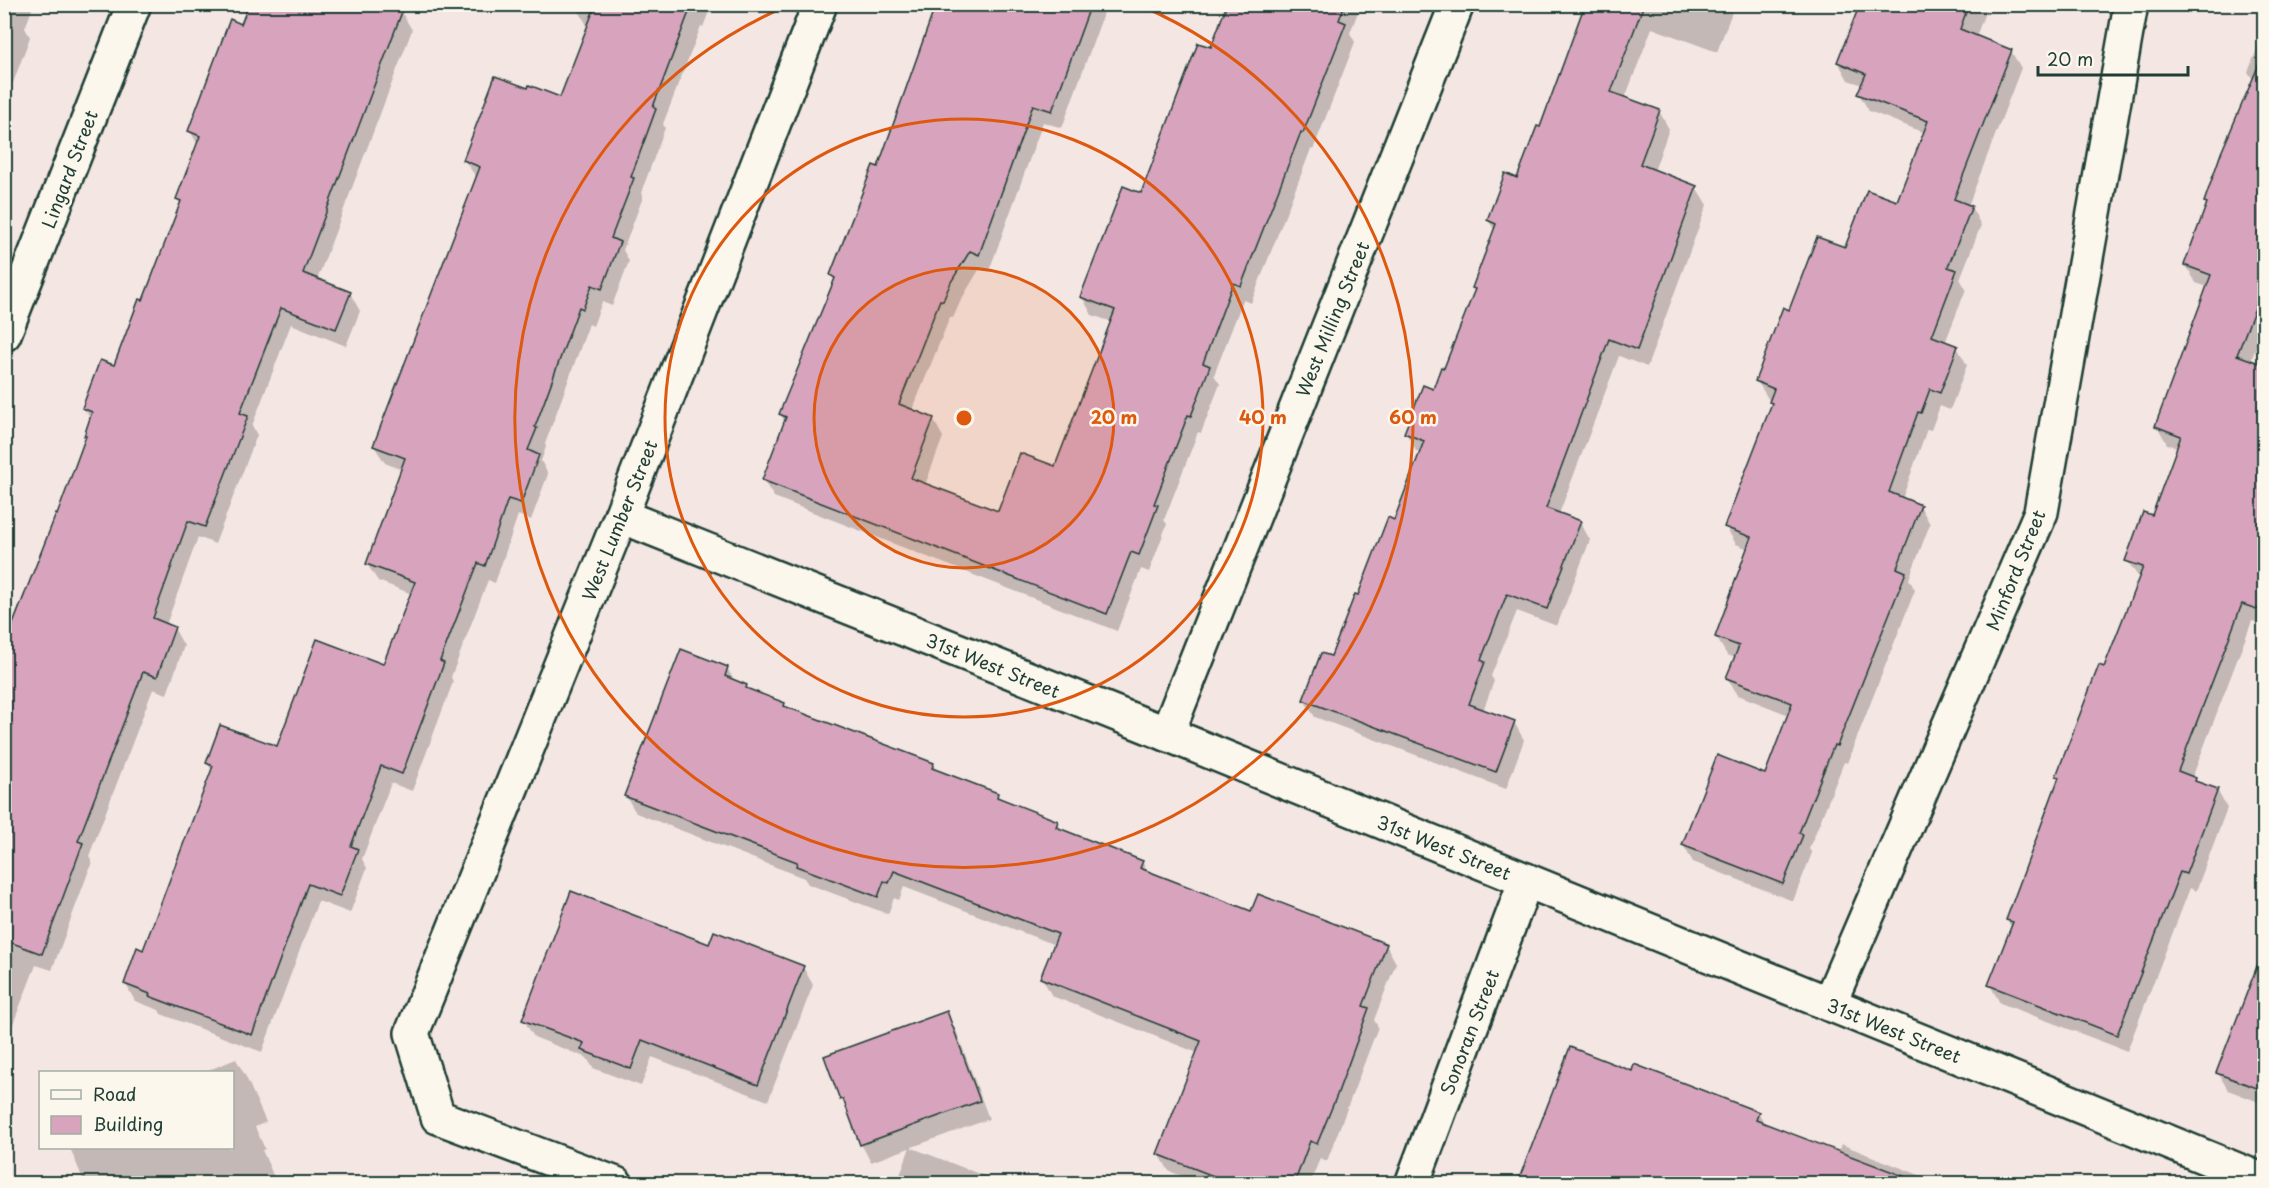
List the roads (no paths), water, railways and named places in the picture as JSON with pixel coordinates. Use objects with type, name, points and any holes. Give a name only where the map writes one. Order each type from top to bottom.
[{"type":"street","name":"Lingard Street","points":[[4,334],[134,4]]},
{"type":"street","name":"West Lumber Street","points":[[616,1184],[438,1117],[411,1033],[621,516],[820,4]]},
{"type":"street","name":"West Milling Street","points":[[1167,734],[1457,4]]},
{"type":"street","name":"Minford Street","points":[[1829,1004],[2041,512],[2131,4]]},
{"type":"street","name":"31st West Street","points":[[621,516],[1167,734],[2265,1181]]},
{"type":"street","name":"Sonoran Street","points":[[1412,1184],[1526,880]]}]
